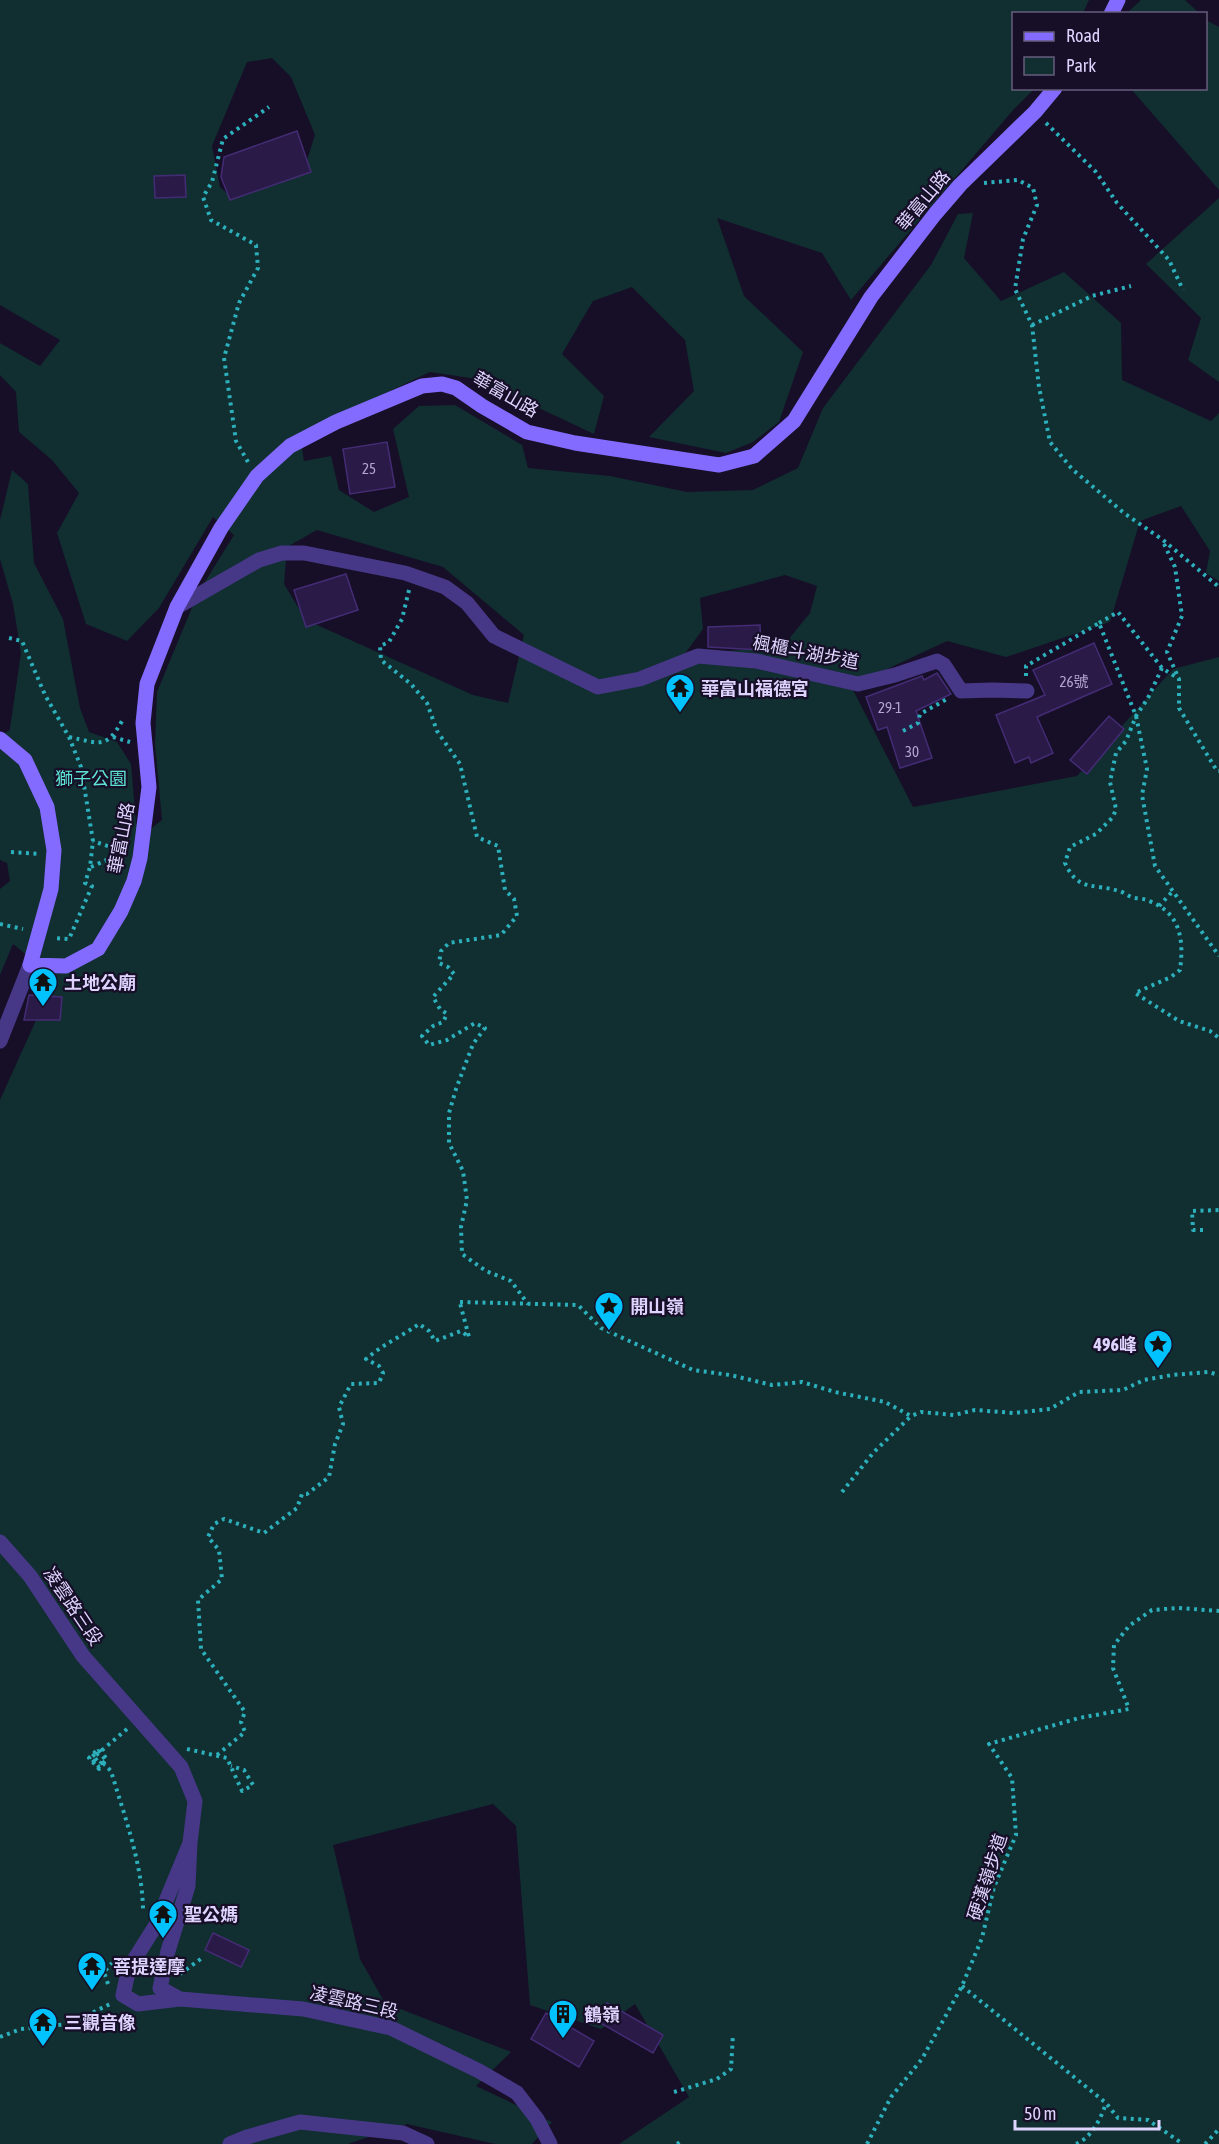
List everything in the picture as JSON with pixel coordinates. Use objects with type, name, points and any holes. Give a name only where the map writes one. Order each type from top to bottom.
[{"type":"street","name":"華富山路","points":[[30,965],[66,966],[98,950],[121,911],[134,881],[140,858],[149,788],[143,723],[147,684],[177,607],[221,528],[256,476],[290,446],[336,422],[422,386],[442,384],[456,387],[482,406],[527,432],[576,443],[719,465],[754,456],[794,421],[871,297],[960,184],[1035,112],[1053,90]]},
{"type":"street","name":"楓櫃斗湖步道","points":[[177,607],[259,560],[282,553],[303,553],[412,575],[445,587],[467,603],[494,636],[598,687],[640,679],[698,656],[756,660],[858,684],[896,675],[937,661],[944,665],[961,691]]},
{"type":"street","points":[[961,691],[1027,691]]},
{"type":"street","points":[[0,738],[25,760],[47,807],[54,850],[51,889],[33,933],[30,965],[0,1041]]},
{"type":"street","name":"凌雲路三段","points":[[0,1542],[30,1576],[83,1656],[181,1767],[195,1801],[188,1886],[168,1951],[160,1988],[180,1999]]},
{"type":"street","name":"凌雲路三段","points":[[190,1843],[156,1925],[129,1968],[118,1999],[138,2004],[180,1999],[303,2009],[391,2028],[479,2071],[517,2093],[537,2119],[550,2144]]},
{"type":"street","points":[[230,2144],[300,2122],[403,2133],[427,2144]]},
{"type":"path","points":[[256,476],[236,441],[224,358],[239,303],[258,268],[256,245],[211,220],[203,197],[213,182],[223,140],[269,107]]},
{"type":"path","points":[[1035,112],[1096,172],[1117,203],[1169,260],[1183,290]]},
{"type":"path","points":[[960,184],[1018,180],[1033,188],[1037,205],[1023,239],[1015,289],[1032,325],[1039,387],[1050,442],[1072,469],[1219,587]]},
{"type":"path","points":[[1032,325],[1092,297],[1131,286]]},
{"type":"path","points":[[1163,540],[1175,567],[1182,616],[1167,652],[1179,679],[1179,708],[1219,771]]},
{"type":"path","points":[[412,575],[402,619],[389,642],[380,646],[381,660],[411,684],[428,703],[437,731],[460,764],[477,837],[498,846],[505,891],[514,899],[517,916],[501,935],[449,943],[441,951],[439,963],[454,974],[433,997],[440,1009],[447,1014],[443,1022],[433,1026],[422,1036],[429,1045],[447,1040],[475,1023],[485,1028],[473,1044],[449,1113],[448,1143],[463,1171],[467,1200],[460,1227],[462,1254],[486,1271],[511,1281],[528,1304]]},
{"type":"path","points":[[1027,691],[1026,666],[1118,612],[1162,668],[1179,679]]},
{"type":"path","points":[[1099,623],[1136,716],[1147,769],[1142,795],[1155,866],[1219,956]]},
{"type":"path","points":[[0,924],[69,939],[92,886],[85,883],[90,867],[93,841],[81,767],[69,737],[45,695],[22,641],[9,638]]},
{"type":"path","points":[[1162,668],[1148,698],[1136,716],[1126,741],[1116,753],[1110,782],[1116,809],[1113,817],[1096,834],[1070,846],[1065,863],[1070,875],[1084,885],[1120,891],[1148,900],[1172,916],[1179,927],[1182,954],[1180,970],[1172,977],[1135,993],[1179,1021],[1210,1031],[1219,1038]]},
{"type":"path","points":[[903,731],[918,723],[920,714],[961,691]]},
{"type":"path","points":[[69,737],[101,743],[113,737],[122,721]]},
{"type":"path","points":[[90,867],[111,858],[113,848],[93,841]]},
{"type":"path","points":[[11,852],[42,854]]},
{"type":"path","points":[[1159,906],[1172,892]]},
{"type":"path","points":[[1203,1230],[1193,1230],[1192,1212],[1219,1210]]},
{"type":"path","points":[[218,1755],[245,1732],[241,1722],[245,1712],[201,1649],[198,1600],[222,1579],[219,1550],[208,1537],[214,1524],[224,1519],[264,1533],[297,1508],[302,1494],[307,1494],[329,1477],[335,1444],[343,1424],[339,1407],[351,1384],[379,1383],[383,1372],[379,1366],[366,1359],[378,1348],[400,1338],[419,1324],[429,1331],[435,1341],[460,1331],[469,1337],[461,1302],[578,1305],[601,1328],[693,1370],[730,1375],[772,1385],[802,1382],[835,1392],[885,1402],[911,1416]]},
{"type":"path","points":[[842,1492],[873,1453],[911,1416],[921,1412],[954,1415],[975,1410],[1014,1413],[1050,1408],[1079,1392],[1123,1390],[1144,1380],[1208,1372],[1219,1376]]},
{"type":"path","name":"硬漢嶺步道","points":[[867,2144],[891,2097],[922,2059],[962,1986],[982,1938],[994,1887],[1016,1835],[1012,1778],[989,1744],[1079,1718],[1129,1709],[1113,1668],[1114,1645],[1129,1626],[1152,1610],[1179,1608],[1219,1611]]},
{"type":"path","points":[[130,1726],[112,1742],[103,1750],[94,1758],[100,1764],[105,1759],[98,1751],[92,1758],[99,1767],[107,1759],[103,1754],[98,1749],[89,1758],[99,1769],[104,1764],[111,1771],[133,1849],[143,1894],[144,1918]]},
{"type":"path","points":[[160,1742],[227,1758],[242,1791],[253,1785],[244,1770],[231,1766]]},
{"type":"path","points":[[0,2037],[21,2029],[69,2024],[118,1999],[104,1972],[116,1959]]},
{"type":"path","points":[[962,1986],[1106,2103],[1118,2118],[1148,2120],[1183,2144]]},
{"type":"path","points":[[674,2092],[717,2079],[731,2069],[733,2034]]},
{"type":"path","points":[[1076,2144],[1092,2131],[1106,2103]]},
{"type":"path","points":[[1205,2144],[1219,2129]]},
{"type":"path","points":[[677,2144],[682,2141]]},
{"type":"green space","name":"獅子公園","points":[[0,0],[1089,0],[1083,12],[1012,12],[1012,90],[1033,90],[1014,109],[851,300],[822,253],[717,218],[744,296],[803,352],[779,422],[753,442],[726,453],[649,437],[694,391],[685,340],[632,287],[593,301],[562,354],[604,396],[594,434],[477,379],[430,372],[300,434],[304,461],[331,456],[339,490],[374,512],[409,497],[393,429],[419,406],[455,405],[522,445],[528,468],[610,476],[687,492],[753,490],[798,468],[823,408],[931,265],[958,214],[973,213],[964,258],[1001,301],[1064,272],[1121,323],[1122,380],[1211,421],[1219,413],[1219,581],[1206,573],[1210,551],[1181,506],[1140,521],[1110,622],[1006,657],[947,641],[851,686],[913,807],[1077,776],[1173,669],[1219,657],[1219,2144],[619,2144],[689,2097],[635,2004],[601,2029],[530,2005],[516,1826],[493,1804],[333,1845],[360,1959],[385,2003],[511,2052],[476,2086],[552,2122],[532,2144],[495,2144],[407,2124],[348,2144],[0,2144],[0,1100],[55,978],[13,944],[0,975],[0,889],[10,881],[7,863],[0,860],[0,735],[9,731],[10,728],[21,653],[13,604],[0,559],[0,520],[12,470],[28,484],[34,563],[63,619],[80,708],[89,732],[117,742],[131,764],[136,823],[142,836],[162,820],[155,744],[157,692],[198,593],[234,535],[213,517],[159,608],[127,641],[86,624],[57,533],[79,493],[52,460],[19,432],[16,392],[0,375],[0,343],[40,366],[60,340],[0,305]],"holes":[[[272,58],[291,77],[315,135],[307,160],[232,198],[220,187],[212,146],[247,62]],[[317,530],[443,567],[524,635],[508,703],[473,695],[306,620],[284,584],[287,547]],[[785,575],[817,586],[810,613],[783,646],[684,655],[703,629],[700,598]]]},
{"type":"green space","points":[[1141,0],[1185,0],[1198,12],[1128,12]]},
{"type":"green space","points":[[1207,21],[1219,27],[1219,190],[1132,90],[1207,90]]},
{"type":"green space","points":[[1219,198],[1219,382],[1188,360],[1201,318],[1146,264]]},
{"type":"building","points":[[297,131],[311,172],[230,200],[221,177],[224,157]]},
{"type":"building","points":[[185,175],[186,197],[155,198],[154,176]]},
{"type":"building","points":[[387,442],[395,487],[350,494],[343,449]]},
{"type":"building","points":[[346,574],[358,610],[306,627],[294,590]]},
{"type":"building","points":[[760,625],[761,650],[708,647],[708,627]]},
{"type":"building","points":[[1094,643],[1112,684],[1037,717],[1053,753],[1031,763],[1029,757],[1015,763],[996,715],[1045,695],[1033,670]]},
{"type":"building","points":[[937,673],[951,694],[916,711],[932,758],[900,768],[887,727],[878,730],[866,697],[922,676],[924,680]]},
{"type":"building","points":[[1109,716],[1124,729],[1087,774],[1070,760]]},
{"type":"building","name":"土地公廟","points":[[29,995],[62,997],[60,1020],[24,1020]]},
{"type":"building","points":[[213,1933],[249,1950],[241,1967],[205,1950]]},
{"type":"building","points":[[607,2003],[663,2035],[653,2053],[597,2021]]},
{"type":"building","name":"鶴嶺","points":[[546,2013],[594,2041],[579,2067],[531,2039]]},
{"type":"place","name":"華富山福德宮","points":[[680,714]]},
{"type":"place","name":"土地公廟","points":[[43,1008]]},
{"type":"place","name":"開山嶺","points":[[609,1332]]},
{"type":"place","name":"496峰","points":[[1158,1370]]},
{"type":"place","name":"聖公媽","points":[[163,1940]]},
{"type":"place","name":"菩提達摩","points":[[92,1992]]},
{"type":"place","name":"鶴嶺","points":[[563,2040]]},
{"type":"place","name":"三觀音像","points":[[43,2048]]}]
